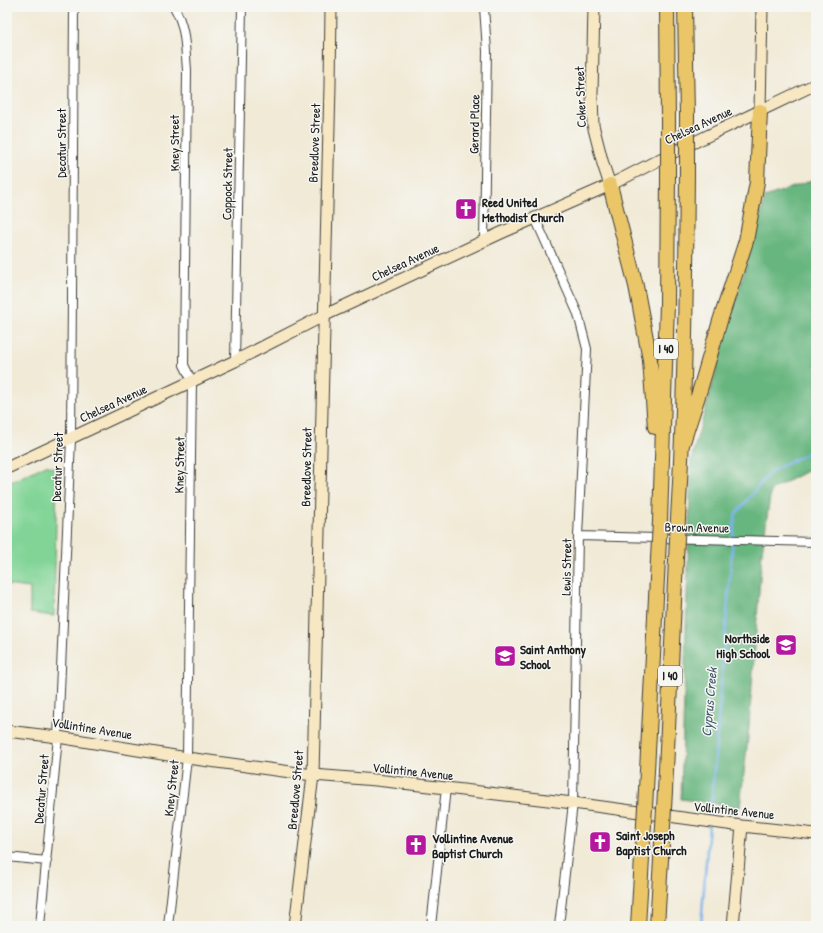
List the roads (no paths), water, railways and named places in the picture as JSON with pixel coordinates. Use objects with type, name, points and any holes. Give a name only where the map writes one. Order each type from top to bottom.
[{"type":"highway","name":"I 40","points":[[638,926],[661,496],[667,304],[667,7]]},
{"type":"highway","name":"I 40","points":[[657,926],[682,445],[686,303],[687,173],[685,7]]},
{"type":"highway","points":[[682,445],[700,393],[720,321],[746,241],[757,182],[760,110]]},
{"type":"highway","points":[[610,185],[636,286],[650,360],[661,496]]},
{"type":"street","name":"Decatur Street","points":[[40,926],[58,737],[71,439],[74,7]]},
{"type":"street","name":"Kney Street","points":[[168,926],[187,758],[192,381],[184,365],[185,37],[180,18],[174,7]]},
{"type":"street","name":"Coppock Street","points":[[235,361],[242,7]]},
{"type":"street","name":"Breedlove Street","points":[[295,926],[313,775],[331,7]]},
{"type":"street","name":"Gerard Place","points":[[484,7],[487,52],[484,241]]},
{"type":"street","name":"Coker Street","points":[[594,7],[592,94],[593,125],[602,164],[610,185]]},
{"type":"street","points":[[760,110],[762,7]]},
{"type":"street","name":"Chelsea Avenue","points":[[7,468],[235,361],[323,316],[484,241],[610,185],[760,110],[816,84]]},
{"type":"street","name":"Lewis Street","points":[[535,218],[578,314],[587,350],[578,536],[573,803],[559,926]]},
{"type":"street","name":"Brown Avenue","points":[[578,536],[816,542]]},
{"type":"street","name":"Vollintine Avenue","points":[[7,731],[58,737],[187,758],[313,775],[446,788],[573,803],[699,821],[816,834]]},
{"type":"street","points":[[431,926],[446,788]]},
{"type":"street","points":[[733,926],[742,826]]},
{"type":"street","points":[[7,857],[47,861]]},
{"type":"waterway","name":"Cyprus Creek","points":[[710,819],[735,515],[770,472],[816,449]]},
{"type":"waterway","name":"Cyprus Creek","points":[[701,926],[709,824]]},
{"type":"place","name":"Reed United Methodist Church","points":[[466,209]]},
{"type":"place","name":"Northside High School","points":[[786,645]]},
{"type":"place","name":"Saint Anthony School","points":[[505,656]]},
{"type":"place","name":"Saint Joseph Baptist Church","points":[[600,842]]},
{"type":"place","name":"Vollintine Avenue Baptist Church","points":[[416,845]]}]
